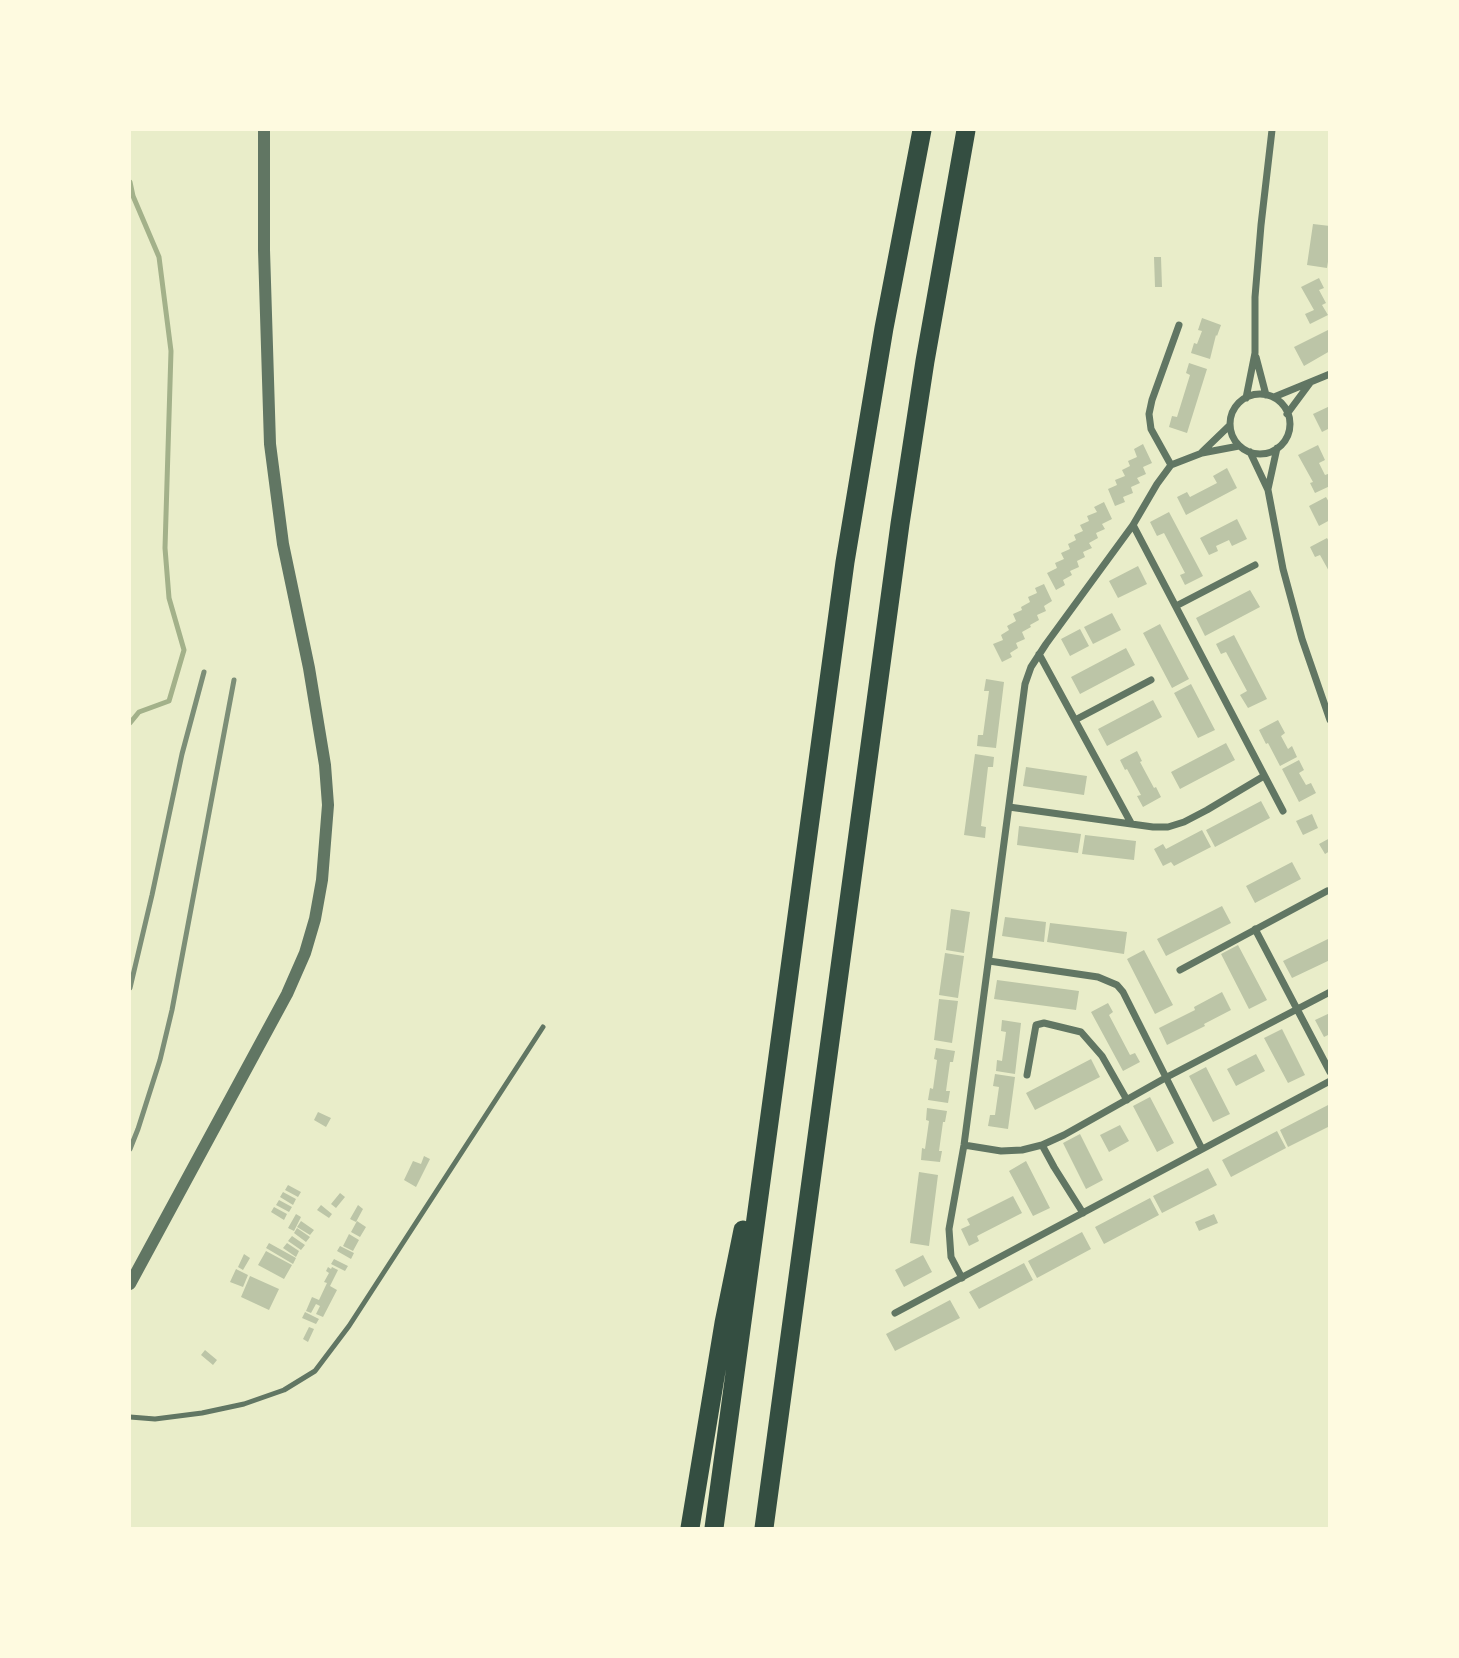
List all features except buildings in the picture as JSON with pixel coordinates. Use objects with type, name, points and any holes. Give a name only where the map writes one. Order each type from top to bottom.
[{"type":"highway","points":[[714,1528],[845,562],[884,328],[922,130]]},
{"type":"highway","points":[[764,1528],[898,537],[925,361],[966,130]]},
{"type":"highway","points":[[690,1528],[742,1231],[760,1188]]},
{"type":"street","points":[[130,1284],[287,994],[305,953],[322,880],[328,805],[325,765],[309,668],[283,544],[271,444],[264,250],[264,130]]},
{"type":"street","points":[[1246,398],[1255,353],[1256,285],[1272,130]]},
{"type":"street","points":[[1171,466],[1151,429],[1149,414],[1179,325]]},
{"type":"street","points":[[1255,353],[1270,396],[1287,414],[1289,430],[1277,448],[1264,453],[1250,452],[1240,446],[1233,437],[1230,418],[1236,406],[1252,395],[1270,396],[1329,374]]},
{"type":"street","points":[[1287,414],[1311,381]]},
{"type":"street","points":[[1202,453],[1230,425]]},
{"type":"street","points":[[962,1278],[951,1257],[949,1229],[964,1145],[1026,684],[1031,667],[1133,525],[1171,466],[1202,453],[1240,446]]},
{"type":"street","points":[[1268,490],[1277,448]]},
{"type":"street","points":[[1250,452],[1268,490],[1283,569],[1302,639],[1329,720]]},
{"type":"street","points":[[1133,525],[1283,811]]},
{"type":"street","points":[[1175,607],[1255,565]]},
{"type":"street","points":[[1039,653],[1131,823]]},
{"type":"street","points":[[1075,720],[1151,680]]},
{"type":"street","points":[[1009,807],[1168,827],[1184,822],[1264,776]]},
{"type":"street","points":[[1180,970],[1326,891]]},
{"type":"street","points":[[1255,929],[1329,1072]]},
{"type":"street","points":[[989,961],[1098,976],[1117,985],[1123,992],[1202,1149]]},
{"type":"street","points":[[964,1145],[1001,1151],[1042,1145],[1329,992]]},
{"type":"street","points":[[1027,1075],[1036,1025],[1044,1023],[1081,1032],[1102,1056],[1127,1100]]},
{"type":"street","points":[[895,1313],[1329,1081]]},
{"type":"street","points":[[1042,1145],[1083,1213]]},
{"type":"lane","points":[[130,1418],[155,1419],[244,1404],[284,1390],[315,1371],[349,1326],[543,1027]]},
{"type":"waterway","points":[[130,182],[133,196],[159,257],[171,351],[165,548],[169,598],[184,650],[169,701],[139,712],[130,723]]},
{"type":"railway","points":[[130,988],[182,754],[204,672]]},
{"type":"railway","points":[[130,1149],[160,1060],[172,1010],[234,680]]}]
